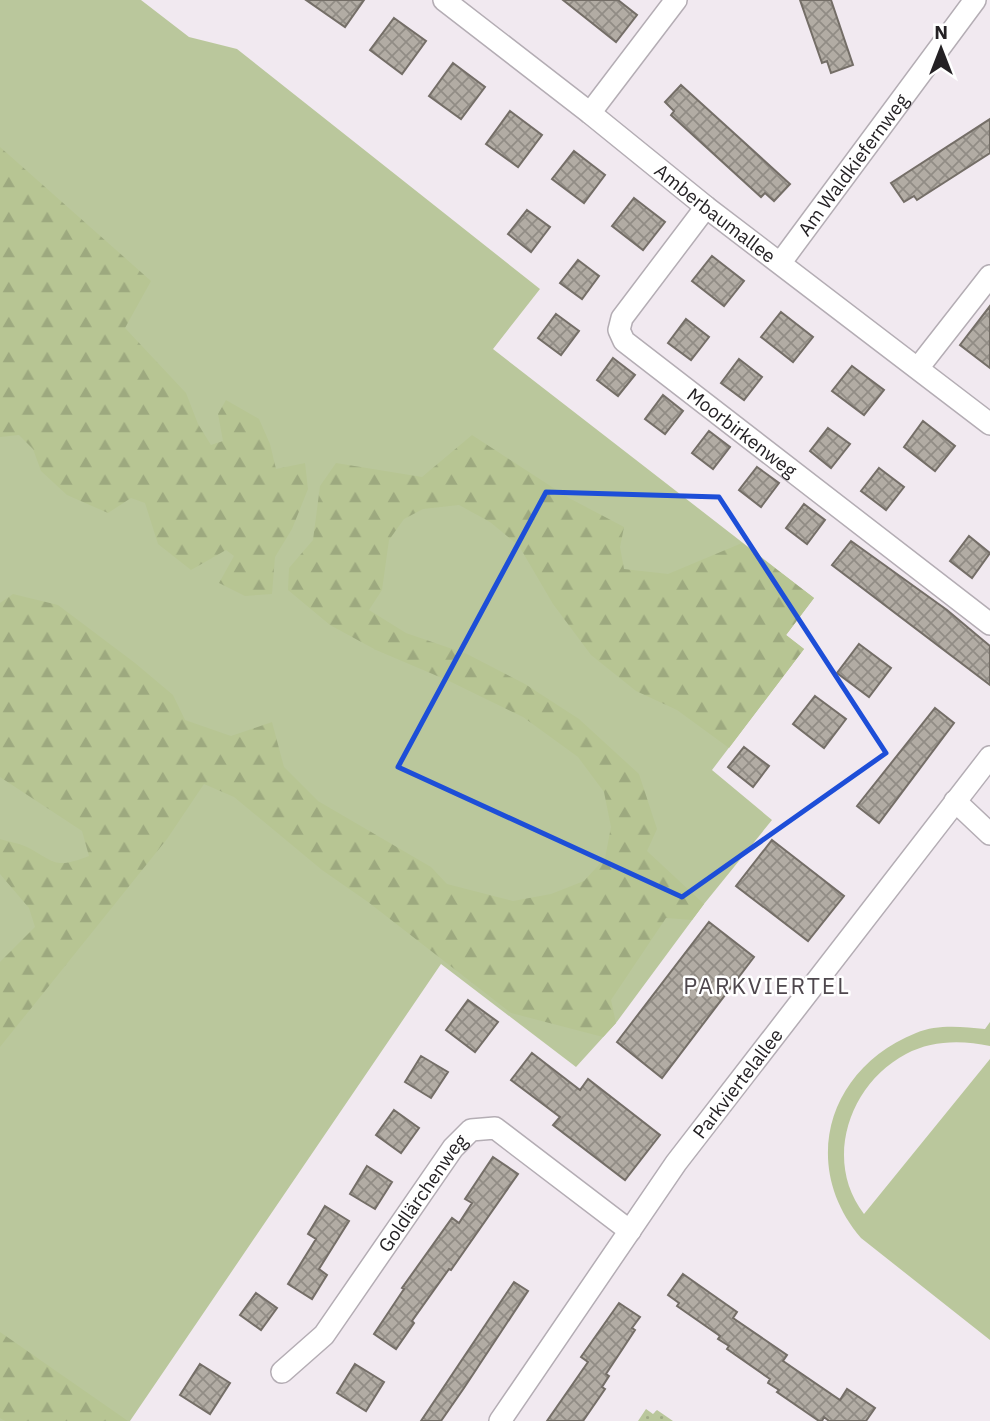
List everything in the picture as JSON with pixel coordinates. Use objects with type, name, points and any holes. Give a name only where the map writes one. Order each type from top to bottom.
[{"type":"street","name":"Amberbaumallee","points":[[444,0],[706,207],[990,424]]},
{"type":"street","name":"Am Waldkiefernweg","points":[[781,262],[975,0]]},
{"type":"street","points":[[590,113],[672,2]]},
{"type":"street","name":"Moorbirkenweg","points":[[706,207],[622,318],[619,330],[624,341],[990,624]]},
{"type":"street","points":[[918,368],[990,276]]},
{"type":"street","name":"Parkviertelallee","points":[[500,1421],[676,1163],[990,757]]},
{"type":"street","points":[[955,801],[990,834]]},
{"type":"street","name":"Goldlärchenweg","points":[[282,1372],[324,1335],[453,1148],[471,1130],[495,1128],[631,1231]]},
{"type":"highlighted area","points":[[546,492],[719,497],[886,753],[682,897],[398,767]]},
{"type":"green space","points":[[0,0],[141,0],[189,37],[237,49],[540,289],[493,349],[814,598],[786,635],[804,649],[712,770],[772,820],[704,904],[616,1023],[576,1067],[441,964],[130,1421],[0,1421]]},
{"type":"green space","points":[[0,147],[151,281],[125,328],[186,393],[198,424],[211,445],[223,441],[218,414],[226,400],[259,419],[270,444],[276,469],[305,463],[308,489],[292,529],[275,557],[272,594],[245,596],[219,583],[234,556],[226,550],[191,570],[158,544],[145,503],[131,498],[108,513],[67,495],[41,471],[33,449],[19,435],[0,437]]},
{"type":"green space","points":[[472,435],[569,498],[624,527],[620,547],[624,569],[668,574],[742,543],[814,598],[786,635],[804,649],[729,748],[677,710],[636,691],[591,655],[553,604],[519,546],[490,522],[459,505],[423,509],[404,519],[389,540],[382,590],[369,610],[406,633],[467,654],[525,684],[579,719],[639,774],[657,829],[647,851],[704,904],[692,920],[666,918],[611,1000],[616,1023],[603,1037],[511,1013],[368,902],[322,870],[234,797],[204,784],[167,839],[0,1047],[0,962],[35,927],[29,908],[0,874],[0,839],[24,846],[56,862],[69,862],[89,856],[82,831],[0,777],[0,603],[13,594],[58,605],[173,695],[185,720],[231,736],[272,722],[284,767],[318,801],[431,867],[447,884],[513,901],[551,894],[584,881],[605,858],[611,827],[604,792],[578,757],[523,717],[376,650],[330,625],[288,590],[289,568],[313,540],[320,486],[336,463],[422,477]]},
{"type":"green space","points":[[990,1022],[990,1046],[958,1042],[926,1046],[906,1054],[886,1067],[870,1084],[857,1104],[848,1125],[844,1148],[845,1171],[852,1193],[864,1214],[990,1059],[990,1340],[861,1238],[842,1210],[831,1180],[828,1150],[832,1121],[844,1094],[862,1070],[886,1049],[924,1030],[950,1027],[985,1029]]},
{"type":"green space","points":[[0,1332],[128,1421],[5,1421],[0,1418]]},
{"type":"green space","points":[[646,1409],[653,1414],[657,1410],[673,1421],[638,1421]]},
{"type":"building","points":[[306,0],[364,0],[345,27]]},
{"type":"building","points":[[563,0],[618,0],[637,15],[616,42]]},
{"type":"building","points":[[800,0],[831,0],[853,65],[831,73],[827,61],[822,63]]},
{"type":"building","points":[[394,18],[426,41],[402,74],[370,50]]},
{"type":"building","points":[[453,63],[485,87],[461,119],[429,96]]},
{"type":"building","points":[[681,85],[790,184],[774,201],[765,193],[761,197],[671,115],[674,111],[665,102]]},
{"type":"building","points":[[510,111],[542,135],[518,167],[486,144]]},
{"type":"building","points":[[990,119],[990,153],[917,200],[914,196],[904,202],[891,183]]},
{"type":"building","points":[[574,151],[605,175],[584,203],[552,179]]},
{"type":"building","points":[[634,198],[665,222],[643,250],[612,226]]},
{"type":"building","points":[[527,210],[550,227],[531,252],[508,234]]},
{"type":"building","points":[[712,256],[744,281],[724,306],[692,281]]},
{"type":"building","points":[[578,260],[599,276],[582,299],[560,283]]},
{"type":"building","points":[[990,306],[990,368],[960,345]]},
{"type":"building","points":[[781,312],[813,337],[793,362],[761,337]]},
{"type":"building","points":[[556,314],[579,331],[561,355],[538,338]]},
{"type":"building","points":[[686,319],[709,337],[691,360],[668,343]]},
{"type":"building","points":[[613,358],[635,375],[618,396],[597,380]]},
{"type":"building","points":[[739,359],[762,377],[744,400],[721,383]]},
{"type":"building","points":[[852,366],[884,390],[864,415],[832,391]]},
{"type":"building","points":[[663,395],[683,411],[665,434],[645,419]]},
{"type":"building","points":[[923,421],[955,446],[935,471],[904,447]]},
{"type":"building","points":[[828,428],[850,444],[831,468],[810,451]]},
{"type":"building","points":[[709,431],[730,447],[713,469],[692,453]]},
{"type":"building","points":[[757,467],[779,483],[761,507],[739,490]]},
{"type":"building","points":[[879,468],[904,487],[886,510],[861,491]]},
{"type":"building","points":[[804,504],[825,520],[807,544],[786,528]]},
{"type":"building","points":[[969,536],[990,553],[972,578],[950,561]]},
{"type":"building","points":[[851,541],[947,610],[990,646],[990,685],[832,565]]},
{"type":"building","points":[[859,644],[891,668],[869,697],[837,673]]},
{"type":"building","points":[[815,696],[846,719],[824,748],[793,724]]},
{"type":"building","points":[[935,708],[954,723],[879,823],[857,806]]},
{"type":"building","points":[[744,747],[769,766],[753,787],[728,767]]},
{"type":"building","points":[[772,840],[844,896],[808,941],[736,886]]},
{"type":"building","points":[[709,922],[754,957],[662,1078],[617,1042]]},
{"type":"building","points":[[468,1000],[498,1022],[475,1052],[446,1030]]},
{"type":"building","points":[[532,1053],[580,1090],[588,1079],[660,1135],[625,1180],[553,1125],[560,1117],[511,1080]]},
{"type":"building","points":[[421,1056],[448,1072],[431,1098],[405,1082]]},
{"type":"building","points":[[394,1110],[419,1128],[401,1153],[376,1135]]},
{"type":"building","points":[[493,1157],[518,1174],[412,1321],[414,1323],[396,1349],[374,1334],[404,1289],[402,1288],[452,1218],[459,1223],[472,1203],[465,1199]]},
{"type":"building","points":[[367,1166],[392,1182],[375,1209],[350,1194]]},
{"type":"building","points":[[325,1206],[349,1221],[319,1269],[327,1275],[312,1299],[288,1284],[316,1239],[308,1234]]},
{"type":"building","points":[[683,1274],[737,1312],[733,1318],[787,1355],[783,1361],[840,1400],[847,1389],[875,1408],[866,1421],[829,1421],[824,1417],[819,1421],[777,1392],[779,1390],[768,1383],[770,1379],[727,1349],[729,1346],[718,1339],[720,1336],[677,1306],[679,1303],[668,1295]]},
{"type":"building","points":[[514,1282],[528,1291],[464,1388],[441,1421],[421,1421]]},
{"type":"building","points":[[256,1293],[277,1308],[261,1330],[240,1315]]},
{"type":"building","points":[[619,1303],[640,1317],[632,1328],[635,1330],[606,1374],[609,1376],[602,1387],[605,1389],[583,1421],[547,1421],[588,1362],[581,1357]]},
{"type":"building","points":[[200,1364],[230,1383],[210,1414],[180,1395]]},
{"type":"building","points":[[355,1364],[384,1382],[366,1411],[337,1393]]},
{"type":"district","name":"PARKVIERTEL","points":[[767,986]]}]
